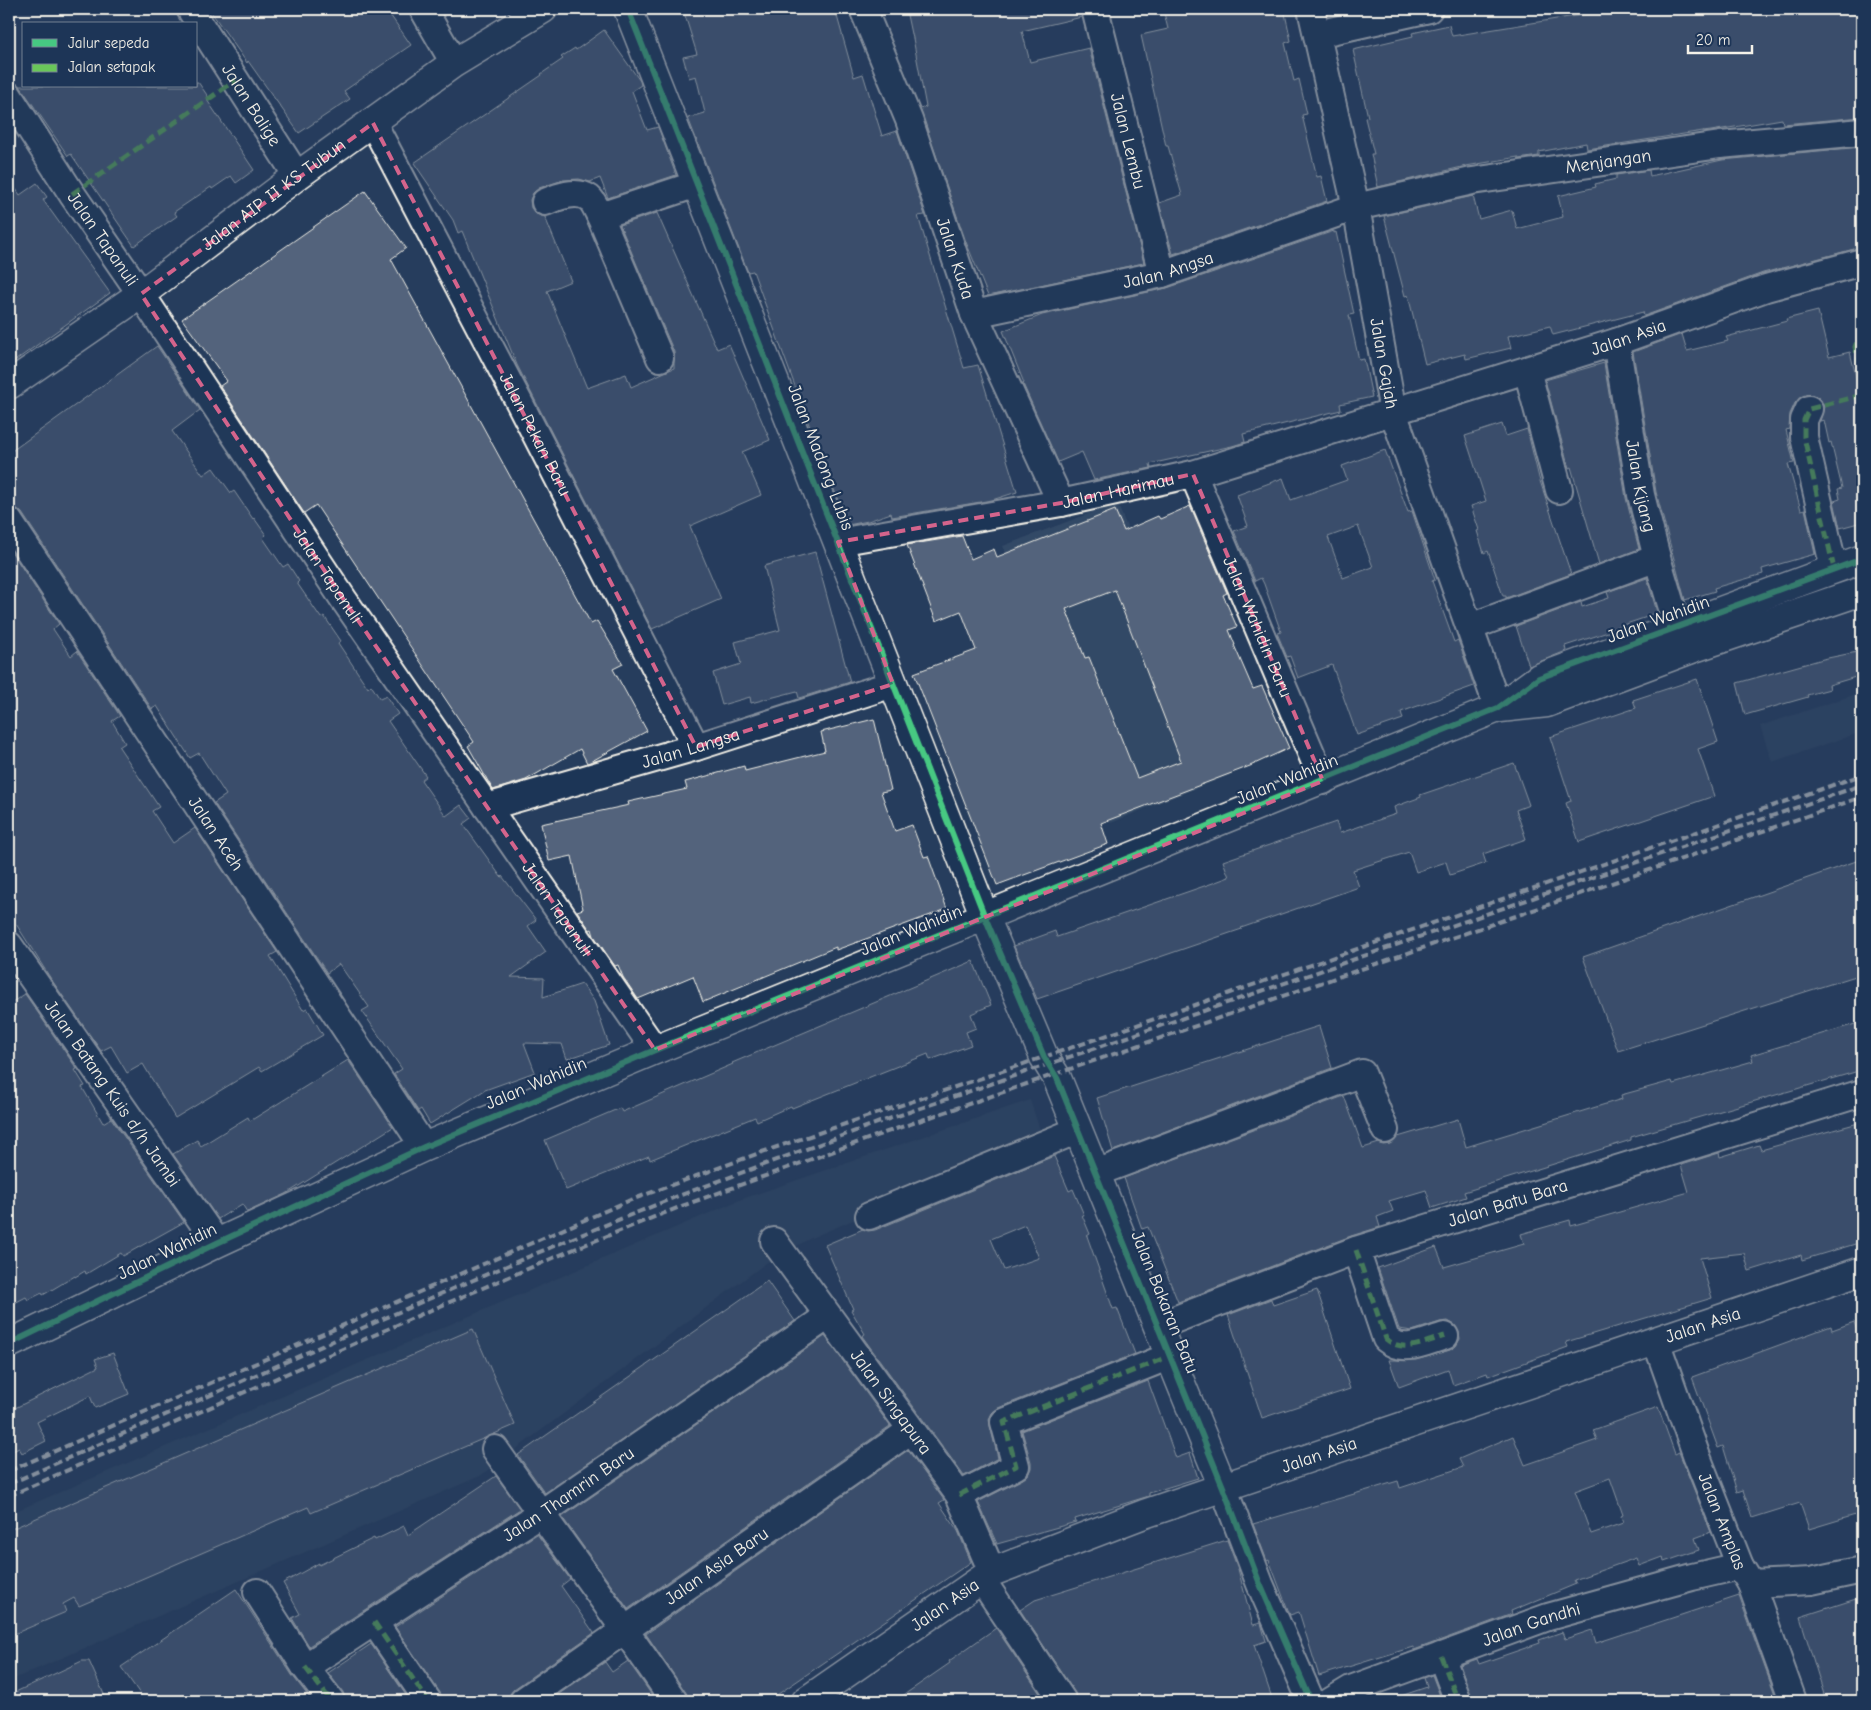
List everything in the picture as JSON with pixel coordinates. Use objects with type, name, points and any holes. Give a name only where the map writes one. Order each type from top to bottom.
[{"type":"street","name":"Jalan Balige","points":[[190,9],[297,176]]},
{"type":"street","points":[[423,9],[454,63]]},
{"type":"street","name":"Jalan AIP II KS Tubun","points":[[9,385],[141,294],[297,176],[454,63],[543,9]]},
{"type":"street","name":"Jalan Madong Lubis","points":[[628,9],[985,917]]},
{"type":"street","name":"Jalan Kuda","points":[[863,9],[909,120],[974,314],[1062,504]]},
{"type":"street","name":"Jalan Lembu","points":[[1095,9],[1162,274]]},
{"type":"street","name":"Jalan Gajah","points":[[1311,9],[1356,207],[1393,412],[1498,708]]},
{"type":"street","points":[[1318,34],[1429,9]]},
{"type":"street","name":"Jalan Tapanuli","points":[[9,96],[72,194],[141,294],[344,600],[655,1050]]},
{"type":"street","name":"Jalan Pekan Baru","points":[[373,123],[524,411],[696,747]]},
{"type":"street","name":"Menjangan","points":[[1356,207],[1472,181],[1585,163],[1720,145],[1862,132]]},
{"type":"street","points":[[600,216],[697,184]]},
{"type":"street","points":[[545,202],[566,194],[585,196],[595,206],[660,358]]},
{"type":"street","name":"Jalan Angsa","points":[[974,314],[1092,287],[1162,274],[1356,207]]},
{"type":"street","name":"Jalan Asia","points":[[1393,412],[1616,342],[1766,288],[1862,262]]},
{"type":"street","name":"Jalan Kijang","points":[[1616,342],[1641,495],[1678,628]]},
{"type":"street","points":[[1527,370],[1560,490]]},
{"type":"street","points":[[1809,409],[1804,420],[1804,438],[1834,569]]},
{"type":"street","name":"Jalan Harimau","points":[[838,542],[1062,504],[1193,474],[1393,412]]},
{"type":"street","name":"Jalan Wahidin Baru","points":[[1193,474],[1323,781]]},
{"type":"street","name":"Jalan Aceh","points":[[9,521],[424,1147]]},
{"type":"street","points":[[1470,627],[1657,558]]},
{"type":"street","name":"Jalan Wahidin","points":[[9,1344],[217,1243],[424,1147],[655,1050],[1323,781],[1498,708],[1539,678],[1862,559]]},
{"type":"street","name":"Jalan Wahidin","points":[[1498,708],[1547,703],[1697,647],[1862,591]]},
{"type":"street","name":"Jalan Langsa","points":[[487,807],[696,747],[893,684]]},
{"type":"street","name":"Jalan Bakaran Batu","points":[[985,917],[1044,1057],[1057,1078],[1223,1487],[1260,1584],[1311,1701]]},
{"type":"street","name":"Jalan Batang Kuis d/h Jambi","points":[[9,945],[217,1243]]},
{"type":"street","points":[[1096,1173],[1362,1073],[1385,1130]]},
{"type":"street","name":"Jalan Batu Bara","points":[[1158,1326],[1356,1250],[1862,1092]]},
{"type":"street","points":[[869,1216],[1078,1130]]},
{"type":"street","name":"Jalan Singapura","points":[[774,1241],[959,1495],[987,1576],[1063,1701]]},
{"type":"street","points":[[1356,1250],[1386,1339],[1393,1345],[1401,1347],[1445,1336]]},
{"type":"street","name":"Jalan Asia","points":[[806,1701],[987,1576],[1144,1514],[1862,1271]]},
{"type":"street","name":"Jalan Thamrin Baru","points":[[305,1667],[540,1514],[828,1316]]},
{"type":"street","name":"Jalan Amplas","points":[[1656,1341],[1696,1454],[1793,1701]]},
{"type":"street","points":[[959,1495],[1016,1466],[1004,1422],[1170,1356]]},
{"type":"street","name":"Jalan Asia Baru","points":[[523,1701],[911,1430]]},
{"type":"street","points":[[495,1449],[674,1701]]},
{"type":"street","name":"Jalan Gandhi","points":[[1331,1701],[1351,1689],[1548,1618],[1692,1577],[1745,1575],[1812,1581],[1862,1570]]},
{"type":"street","points":[[257,1592],[305,1667],[331,1701]]},
{"type":"street","points":[[374,1622],[428,1701]]},
{"type":"street","points":[[1441,1656],[1458,1701]]},
{"type":"highlighted area","points":[[373,123],[696,747],[893,684],[838,542],[1061,503],[1193,474],[1323,781],[655,1050],[344,600],[141,294]]},
{"type":"shaded area","points":[[1117,503],[1230,775],[1111,823],[1003,546]]},
{"type":"shaded area","points":[[1862,692],[1862,732],[1772,762],[1760,726]]},
{"type":"shaded area","points":[[1030,1100],[1043,1139],[811,1238],[766,1263],[480,1476],[9,1681],[9,1514],[742,1199]]},
{"type":"building","points":[[209,9],[386,9],[411,45],[344,91],[350,99],[299,133]]},
{"type":"building","points":[[683,9],[835,9],[854,77],[863,74],[882,136],[897,131],[925,215],[918,216],[964,368],[978,365],[1017,492],[992,500],[892,517],[891,513],[868,521],[848,525],[753,271],[748,272],[688,118],[705,113],[696,76],[689,78],[683,57],[697,54]]},
{"type":"building","points":[[937,9],[1080,9],[1082,17],[1022,31],[1030,62],[1089,48],[1144,263],[988,296],[966,242],[920,109],[926,107],[907,15]]},
{"type":"building","points":[[1163,9],[1284,9],[1291,41],[1285,43],[1294,81],[1299,79],[1307,114],[1302,115],[1317,177],[1321,176],[1327,201],[1173,254],[1159,203],[1182,195],[1168,146],[1166,146],[1141,35],[1168,29]]},
{"type":"building","points":[[1618,9],[1862,9],[1862,117],[1783,124],[1782,119],[1587,149],[1586,143],[1539,152],[1539,156],[1518,159],[1518,157],[1466,166],[1378,187],[1371,154],[1374,154],[1365,118],[1368,117],[1353,50],[1413,36],[1412,33],[1449,25],[1452,36]]},
{"type":"building","points":[[604,30],[640,81],[641,85],[632,91],[647,130],[658,127],[676,175],[608,198],[600,178],[590,182],[579,179],[563,180],[539,188],[533,193],[530,200],[531,208],[536,214],[545,217],[571,281],[547,291],[587,388],[626,374],[631,387],[674,368],[674,352],[620,225],[657,213],[717,349],[729,344],[770,440],[742,452],[761,495],[690,526],[721,599],[652,629],[517,365],[462,231],[458,233],[453,220],[414,163],[542,75],[563,59],[561,57],[575,48],[576,50]]},
{"type":"building","points":[[198,82],[209,98],[207,100],[254,170],[236,183],[231,176],[212,189],[211,187],[174,212],[177,216],[134,246],[71,154],[68,156],[20,86],[22,88],[198,88]]},
{"type":"building","points":[[1862,147],[1862,247],[1763,273],[1644,316],[1643,312],[1553,335],[1550,326],[1508,336],[1511,348],[1466,359],[1465,354],[1425,364],[1408,295],[1405,296],[1384,216],[1473,196],[1479,219],[1512,210],[1517,229],[1563,217],[1558,196],[1596,187],[1595,184],[1616,179],[1616,175],[1649,170],[1650,176],[1722,160]]},
{"type":"building","points":[[9,179],[20,195],[37,183],[47,197],[43,200],[110,293],[9,365]]},
{"type":"building","points":[[365,191],[406,248],[391,259],[591,624],[597,621],[623,664],[613,669],[647,731],[590,762],[587,763],[580,749],[526,780],[493,790],[468,746],[474,742],[316,505],[304,513],[220,386],[227,381],[182,319]]},
{"type":"building","points":[[1334,231],[1334,233],[1336,232],[1354,314],[1349,315],[1359,360],[1364,359],[1372,397],[1340,404],[1341,410],[1243,434],[1245,442],[1232,446],[1150,464],[1151,468],[1094,480],[1082,452],[1058,462],[1023,384],[1003,331],[1042,315],[1167,288]]},
{"type":"building","points":[[1818,311],[1829,357],[1850,352],[1862,401],[1862,522],[1840,528],[1834,501],[1840,499],[1838,489],[1842,488],[1824,420],[1820,421],[1824,407],[1821,400],[1816,396],[1808,394],[1801,397],[1795,403],[1790,414],[1789,429],[1786,430],[1794,463],[1788,464],[1801,510],[1805,509],[1815,554],[1762,569],[1763,574],[1714,588],[1715,591],[1685,600],[1656,492],[1633,352],[1682,334],[1687,351],[1728,341],[1726,337]]},
{"type":"building","points":[[157,346],[200,410],[172,431],[203,475],[213,468],[231,493],[234,491],[266,535],[263,538],[283,567],[288,564],[299,581],[297,583],[321,618],[324,616],[341,641],[338,643],[368,688],[371,685],[380,699],[386,696],[398,714],[388,721],[426,776],[421,780],[446,816],[461,805],[471,818],[463,824],[501,877],[536,920],[528,926],[546,952],[511,977],[544,978],[543,997],[582,984],[594,1001],[609,1045],[567,1059],[562,1044],[524,1043],[535,1072],[485,1090],[430,1124],[421,1109],[418,1111],[394,1074],[402,1069],[362,1011],[369,1007],[339,964],[327,973],[214,803],[226,795],[199,753],[190,758],[157,706],[152,709],[22,513],[16,508],[9,506],[9,453]]},
{"type":"building","points":[[1604,363],[1626,498],[1639,549],[1599,564],[1571,467],[1569,468],[1545,380]]},
{"type":"building","points":[[1502,424],[1506,436],[1527,429],[1539,478],[1571,574],[1506,598],[1506,596],[1503,596],[1488,551],[1484,553],[1477,531],[1479,530],[1471,506],[1486,501],[1465,436]]},
{"type":"building","points":[[1385,450],[1408,512],[1412,511],[1435,580],[1432,581],[1454,642],[1458,640],[1474,686],[1401,712],[1403,719],[1357,735],[1332,665],[1298,678],[1290,656],[1287,657],[1277,633],[1281,632],[1264,584],[1261,578],[1255,581],[1234,531],[1248,526],[1237,495],[1283,478],[1291,500],[1347,480],[1342,466]],"holes":[[[1358,526],[1373,567],[1343,578],[1328,537]]]},
{"type":"building","points":[[1190,506],[1227,593],[1223,595],[1237,627],[1229,630],[1234,645],[1253,689],[1262,686],[1289,748],[1250,766],[1101,823],[1108,844],[997,885],[914,673],[976,650],[961,611],[936,621],[907,545],[962,536],[971,559],[994,549],[997,557],[1115,510],[1124,531],[1158,516],[1160,519]],"holes":[[[1115,590],[1181,761],[1137,778],[1089,657],[1085,658],[1066,609]]]},
{"type":"building","points":[[9,548],[59,624],[53,629],[71,656],[77,651],[120,716],[112,721],[125,743],[119,747],[159,807],[152,811],[173,843],[195,828],[277,952],[270,956],[303,1010],[307,1008],[323,1035],[262,1071],[259,1067],[175,1118],[143,1064],[127,1073],[111,1046],[101,1051],[51,979],[16,924],[9,928]]},
{"type":"building","points":[[815,552],[850,682],[799,698],[797,691],[751,703],[750,697],[722,705],[713,673],[741,664],[735,642],[780,630],[764,566]]},
{"type":"building","points":[[1647,578],[1657,612],[1611,629],[1611,631],[1565,646],[1566,651],[1529,666],[1516,626],[1581,602],[1582,607],[1609,598],[1607,592]]},
{"type":"building","points":[[1862,651],[1862,675],[1829,685],[1830,689],[1807,695],[1808,697],[1745,715],[1737,683],[1823,659]]},
{"type":"building","points":[[1697,679],[1718,742],[1698,749],[1714,796],[1579,842],[1566,803],[1571,801],[1550,737],[1636,708],[1633,700]]},
{"type":"building","points":[[874,719],[891,790],[881,792],[895,831],[912,825],[924,857],[928,856],[947,909],[836,950],[836,947],[703,1002],[693,976],[638,999],[623,977],[618,965],[615,966],[594,936],[592,929],[590,930],[577,911],[583,909],[572,856],[549,861],[541,824],[629,805],[628,802],[687,789],[685,782],[744,766],[745,771],[825,751],[821,732]]},
{"type":"building","points":[[1514,763],[1529,805],[1516,810],[1526,839],[1483,854],[1486,863],[1450,875],[1446,862],[1416,872],[1409,852],[1353,870],[1359,887],[1037,999],[1014,946],[1055,931],[1057,937],[1213,883],[1229,877],[1223,861],[1336,822],[1340,833],[1396,814],[1394,807],[1421,797],[1420,795]]},
{"type":"building","points":[[1862,859],[1862,974],[1618,1051],[1583,957]]},
{"type":"building","points":[[973,961],[991,1005],[971,1014],[976,1028],[966,1032],[971,1045],[930,1060],[928,1054],[792,1108],[791,1106],[757,1121],[755,1117],[650,1160],[649,1156],[566,1190],[545,1140],[620,1108],[622,1112],[732,1063]]},
{"type":"building","points":[[25,994],[77,1069],[75,1070],[85,1086],[82,1087],[103,1123],[111,1118],[184,1222],[123,1256],[121,1253],[86,1274],[85,1271],[75,1276],[43,1295],[42,1293],[28,1300],[26,1297],[9,1306],[9,1004]]},
{"type":"building","points":[[1862,1022],[1862,1070],[1631,1137],[1631,1140],[1464,1192],[1466,1197],[1432,1208],[1426,1190],[1389,1201],[1393,1211],[1377,1217],[1380,1227],[1351,1236],[1178,1302],[1148,1227],[1142,1229],[1124,1178],[1344,1096],[1363,1148],[1379,1143],[1383,1145],[1390,1144],[1398,1137],[1458,1119],[1466,1147],[1622,1099],[1621,1095],[1672,1081],[1673,1084],[1753,1061],[1751,1055]]},
{"type":"building","points":[[1319,1026],[1332,1068],[1113,1151],[1097,1098]]},
{"type":"building","points":[[348,1060],[393,1127],[286,1194],[247,1212],[242,1204],[218,1219],[173,1154],[197,1140],[201,1146],[248,1117],[250,1121]]},
{"type":"building","points":[[1862,1122],[1862,1242],[1802,1260],[1801,1255],[1749,1271],[1744,1253],[1700,1258],[1712,1298],[1566,1342],[1568,1347],[1488,1376],[1487,1373],[1453,1385],[1448,1369],[1399,1387],[1389,1360],[1416,1360],[1450,1350],[1456,1346],[1460,1339],[1459,1332],[1455,1325],[1448,1321],[1412,1331],[1399,1329],[1378,1268],[1436,1247],[1444,1267],[1524,1244],[1521,1234],[1570,1220],[1571,1226],[1689,1192],[1681,1165],[1719,1153],[1720,1157],[1759,1145],[1761,1150]]},
{"type":"building","points":[[1054,1156],[1069,1191],[1073,1189],[1084,1215],[1082,1215],[1090,1234],[1087,1236],[1113,1309],[1117,1308],[1135,1354],[998,1408],[989,1419],[998,1458],[964,1476],[862,1336],[865,1334],[851,1310],[853,1309],[825,1245],[863,1229],[868,1231],[875,1230]],"holes":[[[1025,1225],[1039,1258],[1004,1270],[991,1239]]]},
{"type":"building","points":[[767,1281],[795,1321],[545,1493],[518,1455]]},
{"type":"building","points":[[1317,1290],[1350,1389],[1262,1418],[1228,1315],[1271,1299],[1273,1305]]},
{"type":"building","points":[[1854,1322],[1862,1346],[1862,1513],[1809,1529],[1800,1503],[1752,1518],[1743,1490],[1737,1492],[1723,1446],[1718,1448],[1692,1377],[1831,1326],[1832,1330]]},
{"type":"building","points":[[473,1329],[515,1425],[311,1513],[308,1507],[79,1606],[74,1598],[63,1604],[66,1612],[9,1636],[9,1530]]},
{"type":"building","points":[[825,1336],[890,1426],[628,1609],[562,1517]]},
{"type":"building","points":[[113,1353],[129,1394],[95,1408],[90,1396],[37,1422],[46,1441],[22,1453],[19,1448],[9,1453],[9,1411],[98,1367],[95,1359]]},
{"type":"building","points":[[1148,1381],[1176,1458],[1190,1453],[1198,1478],[1149,1493],[1149,1496],[1075,1519],[1076,1522],[997,1544],[978,1502],[1028,1475],[1031,1462],[1022,1431]]},
{"type":"building","points":[[1658,1407],[1675,1454],[1679,1452],[1711,1532],[1695,1538],[1699,1550],[1664,1562],[1663,1557],[1639,1566],[1636,1558],[1574,1580],[1576,1584],[1511,1611],[1512,1614],[1414,1650],[1413,1647],[1319,1676],[1299,1612],[1290,1615],[1253,1524],[1398,1481],[1400,1488],[1463,1467],[1459,1459],[1513,1436],[1525,1465],[1597,1440],[1593,1430]],"holes":[[[1610,1478],[1623,1515],[1621,1516],[1623,1523],[1591,1534],[1575,1491]]]},
{"type":"building","points":[[908,1450],[944,1500],[939,1503],[958,1531],[971,1562],[768,1701],[689,1701],[686,1693],[646,1634]]},
{"type":"building","points":[[496,1476],[520,1509],[309,1646],[292,1618],[300,1614],[283,1583],[319,1563],[319,1565],[374,1538],[375,1540],[404,1526],[408,1535]]},
{"type":"building","points":[[537,1534],[570,1579],[561,1586],[594,1633],[514,1689],[508,1701],[443,1701],[440,1693],[395,1627]]},
{"type":"building","points":[[1227,1540],[1238,1569],[1253,1625],[1261,1623],[1266,1641],[1254,1645],[1272,1698],[1261,1701],[1079,1701],[1020,1610],[1035,1600]]},
{"type":"building","points":[[236,1589],[292,1675],[312,1701],[145,1701],[121,1667]]},
{"type":"building","points":[[1739,1596],[1777,1701],[1473,1701],[1460,1665],[1477,1659],[1479,1664],[1540,1643],[1539,1640],[1562,1632],[1565,1639],[1592,1630],[1596,1643]]},
{"type":"building","points":[[1862,1597],[1862,1701],[1826,1701],[1800,1617]]},
{"type":"building","points":[[996,1628],[1045,1701],[895,1701],[950,1663],[949,1661]]},
{"type":"building","points":[[371,1644],[410,1701],[346,1701],[343,1692],[328,1673]]},
{"type":"building","points":[[82,1661],[89,1661],[107,1701],[9,1701],[9,1695]]},
{"type":"building","points":[[628,1661],[656,1701],[549,1701],[605,1662],[612,1672]]},
{"type":"building","points":[[1432,1675],[1442,1701],[1396,1701],[1395,1698],[1427,1687],[1424,1678]]},
{"type":"railway","points":[[9,1471],[628,1201],[762,1152],[1044,1057],[1862,775]]},
{"type":"railway","points":[[9,1484],[426,1300],[678,1196],[880,1122],[1862,785]]},
{"type":"railway","points":[[9,1496],[431,1310],[682,1206],[884,1133],[1862,797]]},
{"type":"marked path","points":[[72,194],[236,80]]},
{"type":"marked path","points":[[1862,329],[1855,347],[1862,370]]},
{"type":"marked path","points":[[1834,569],[1804,437],[1804,420],[1809,409],[1862,395]]},
{"type":"marked path","points":[[1356,1250],[1386,1339],[1400,1346],[1407,1346],[1422,1344],[1445,1336]]},
{"type":"marked path","points":[[959,1495],[1016,1466],[1004,1422],[1170,1356]]},
{"type":"marked path","points":[[374,1622],[428,1701]]},
{"type":"marked path","points":[[1441,1656],[1458,1701]]},
{"type":"marked path","points":[[305,1667],[331,1701]]},
{"type":"cycle path","points":[[628,9],[985,917],[1044,1057],[1057,1078],[1223,1487],[1260,1584],[1311,1701]]},
{"type":"cycle path","points":[[9,1344],[217,1243],[424,1147],[655,1050],[1498,708],[1539,678],[1862,559]]}]
